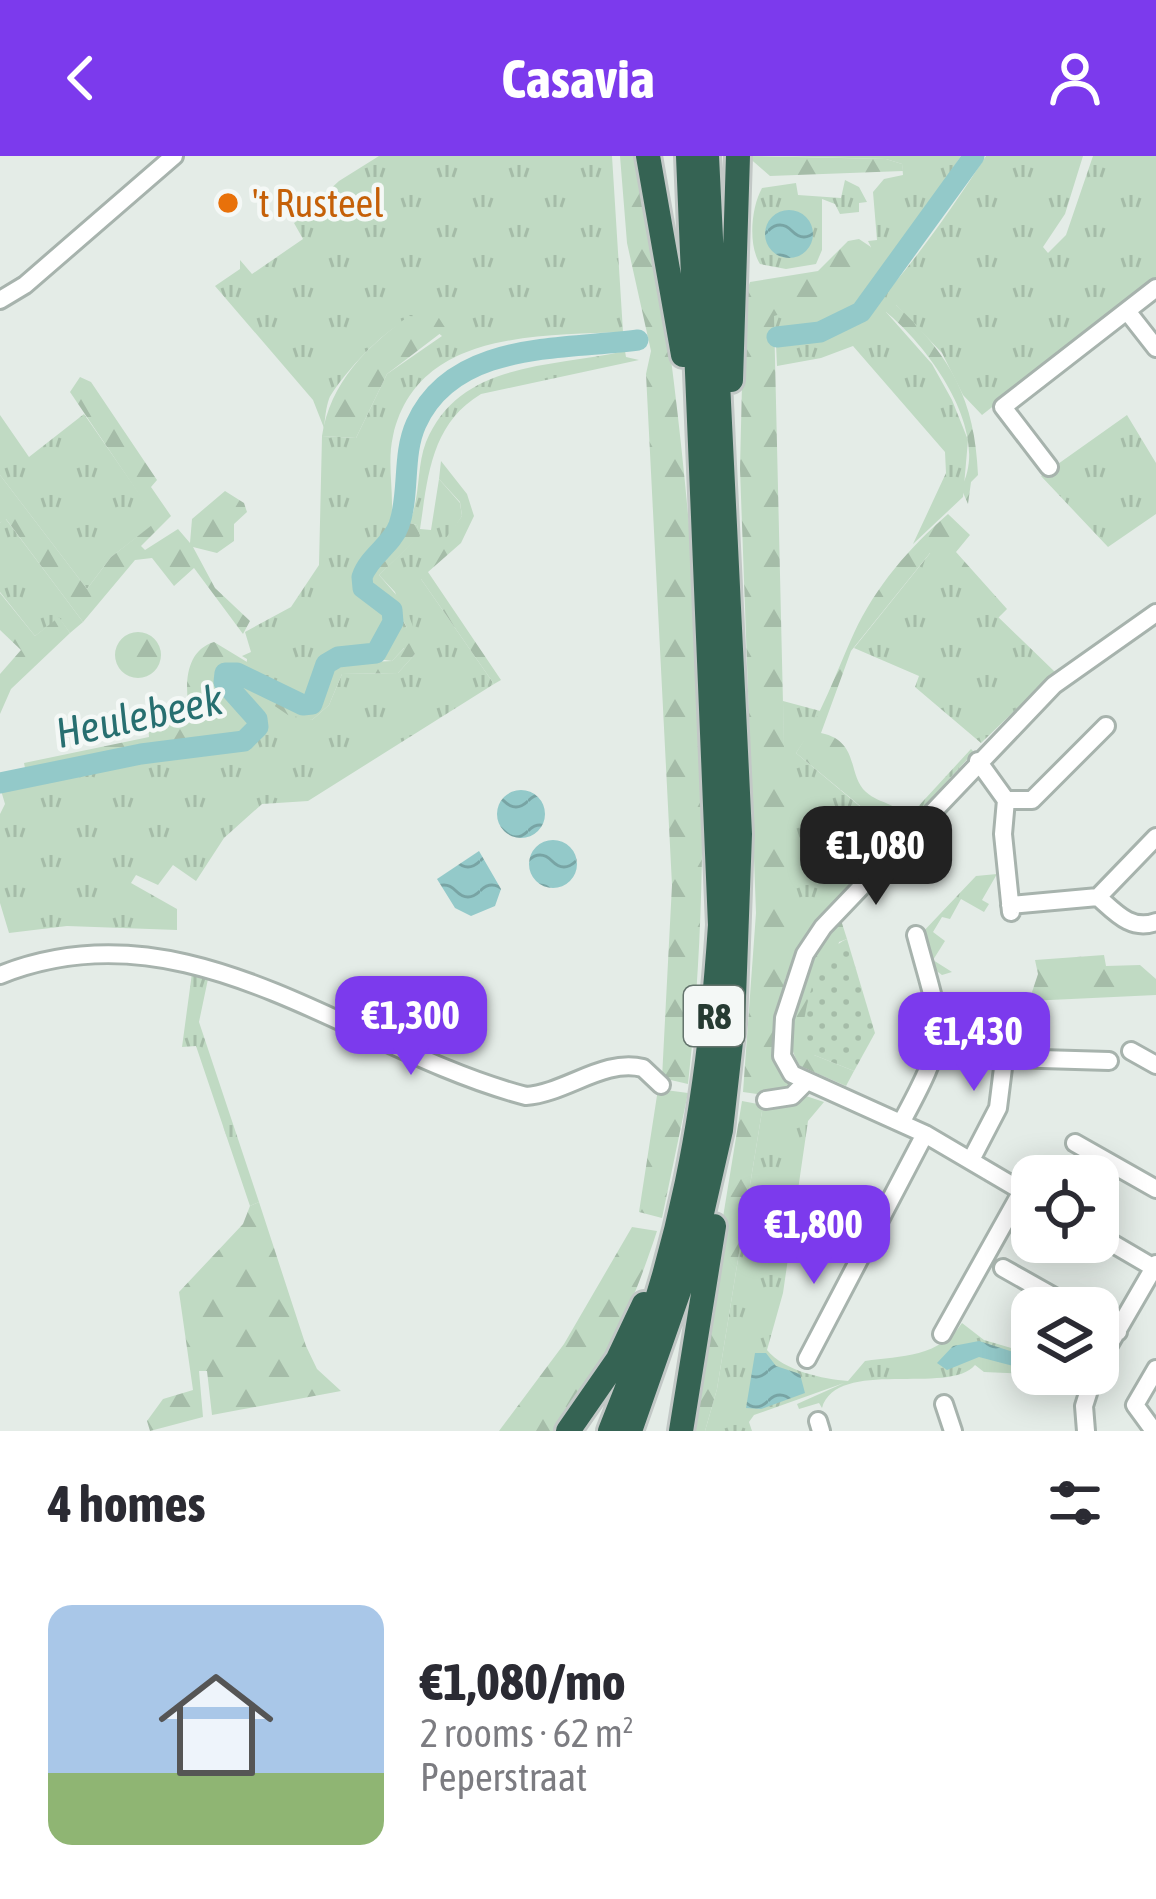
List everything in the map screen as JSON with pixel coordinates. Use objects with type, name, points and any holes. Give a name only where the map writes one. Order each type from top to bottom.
[{"type":"highway","name":"R8","points":[[648,156],[714,472]]},
{"type":"highway","name":"R8","points":[[631,1431],[673,1321],[721,1130],[740,918],[714,472],[688,156]]},
{"type":"highway","name":"R8","points":[[610,1431],[656,1315],[685,1208],[714,1019],[720,925],[707,156]]},
{"type":"highway","name":"R8","points":[[714,472],[739,156]]},
{"type":"highway","points":[[681,1431],[724,1162],[721,1130]]},
{"type":"highway","points":[[568,1431],[618,1359],[685,1208]]},
{"type":"street","points":[[0,300],[25,285],[173,156]]},
{"type":"street","points":[[1049,467],[1003,407],[1156,288]]},
{"type":"street","points":[[1126,310],[1156,348]]},
{"type":"street","points":[[1011,1184],[925,1134],[806,1082],[785,1066],[781,1049],[792,986],[806,954],[840,907],[978,761],[1092,653],[1156,613]]},
{"type":"street","points":[[1006,800],[1032,800],[1106,726]]},
{"type":"street","points":[[978,761],[1006,800],[1003,834],[1010,909],[1098,897],[1156,837]]},
{"type":"street","points":[[1098,897],[1124,921],[1156,922]]},
{"type":"street","points":[[901,1123],[941,1042],[932,980],[916,935]]},
{"type":"street","points":[[0,975],[47,962],[111,954],[184,962],[349,1022],[503,1090],[547,1094],[613,1067],[635,1065],[661,1084]]},
{"type":"street","points":[[972,1159],[998,1108],[1008,1058],[1007,1036]]},
{"type":"street","points":[[1131,1051],[1156,1065]]},
{"type":"street","points":[[1008,1058],[1109,1061]]},
{"type":"street","points":[[766,1100],[792,1096],[806,1082]]},
{"type":"street","points":[[807,1359],[925,1134]]},
{"type":"street","points":[[1075,1143],[1156,1189]]},
{"type":"street","points":[[942,1334],[1011,1220]]},
{"type":"street","points":[[1119,1247],[1155,1267],[1119,1330]]},
{"type":"street","points":[[1004,1268],[1037,1287]]},
{"type":"street","points":[[1154,1431],[1136,1405],[1156,1369]]},
{"type":"street","points":[[1086,1431],[1087,1395]]},
{"type":"street","points":[[944,1405],[952,1431]]},
{"type":"green space","points":[[379,156],[612,156],[623,332],[555,335],[485,346],[427,376],[406,401],[393,436],[390,527],[359,581],[358,591],[386,612],[386,630],[374,650],[339,652],[326,659],[312,695],[300,699],[246,672],[247,659],[242,656],[251,652],[245,632],[291,607],[319,565],[322,436],[356,438],[387,374],[442,336],[420,318],[384,336],[335,389],[324,428],[313,400],[215,286],[240,269],[240,260],[252,274],[303,239],[294,223],[314,210],[313,205],[339,181]]},
{"type":"green space","points":[[620,156],[641,156],[674,385],[696,618],[702,853],[688,1084],[662,1078],[672,885],[646,374],[651,351],[627,243]]},
{"type":"green space","points":[[747,156],[886,159],[902,164],[903,171],[770,176]]},
{"type":"green space","points":[[776,156],[961,156],[862,303],[821,325],[774,330],[773,316],[871,247],[868,241],[877,240],[873,192],[884,179],[903,175],[902,164],[886,159]]},
{"type":"green space","points":[[986,156],[1083,156],[1065,214],[1043,247],[1048,253],[1066,235],[1093,156],[1156,156],[1156,279],[982,415],[963,395],[942,353],[896,305],[886,312],[932,364],[968,440],[963,497],[913,544],[946,473],[945,452],[853,346],[777,366],[776,344],[826,337],[859,319],[919,252]]},
{"type":"green space","points":[[845,180],[859,187],[867,202],[859,203],[859,212],[840,214],[835,204],[822,199],[822,250],[816,264],[786,269],[760,264],[752,226],[762,188],[796,183],[798,195],[841,198]]},
{"type":"green space","points":[[859,239],[871,247],[836,297],[774,316],[789,962],[776,1044],[777,1060],[791,1087],[770,1096],[743,1092],[756,913],[740,469],[744,299],[750,282],[818,271],[848,241]]},
{"type":"green space","points":[[898,291],[896,305],[945,361],[965,402],[978,475],[971,482],[968,504],[961,488],[968,466],[962,417],[936,368],[886,312],[888,292]]},
{"type":"green space","points":[[409,316],[439,318],[446,329],[387,374],[356,438],[322,436],[333,399],[352,368]]},
{"type":"green space","points":[[625,351],[626,357],[639,360],[481,394],[452,420],[435,453],[420,529],[431,530],[439,479],[460,503],[462,516],[421,579],[494,684],[308,801],[262,804],[224,838],[196,881],[173,865],[158,885],[136,875],[131,883],[177,909],[177,930],[67,926],[9,933],[0,903],[0,814],[5,804],[0,787],[255,739],[262,720],[231,686],[234,678],[254,683],[251,690],[312,720],[329,705],[342,674],[398,673],[415,654],[404,648],[392,661],[378,659],[399,613],[407,628],[395,592],[379,575],[419,536],[417,525],[409,523],[423,452],[441,415],[461,396],[511,372]]},
{"type":"green space","points":[[80,377],[91,382],[157,480],[151,487],[171,516],[141,546],[145,550],[178,529],[190,543],[192,519],[225,491],[244,503],[247,512],[234,524],[234,541],[217,553],[193,547],[215,588],[250,621],[243,634],[194,568],[174,586],[152,558],[135,560],[83,622],[6,519],[0,523],[0,475],[87,589],[111,557],[152,525],[149,509],[70,392]]},
{"type":"green space","points":[[84,414],[150,509],[153,525],[111,557],[87,589],[0,475],[0,415],[29,457]]},
{"type":"green space","points":[[1127,415],[1156,463],[1156,514],[1108,547],[1041,476]]},
{"type":"green space","points":[[441,461],[467,494],[474,516],[461,543],[428,572],[501,680],[494,684],[421,579],[420,573],[462,516],[460,502],[439,479]]},
{"type":"green space","points":[[948,514],[970,535],[956,552],[1007,609],[998,618],[930,553],[851,651],[821,733],[842,743],[866,792],[906,819],[893,833],[796,753],[872,599],[907,554]]},
{"type":"green space","points":[[5,518],[83,622],[70,633],[59,618],[35,636],[0,592],[0,523]]},
{"type":"green space","points":[[409,523],[417,525],[420,536],[379,575],[405,605],[415,632],[411,634],[392,602],[367,582],[370,568]]},
{"type":"green space","points":[[931,552],[1055,672],[981,743],[915,687],[919,676],[854,648]]},
{"type":"green space","points":[[0,593],[35,636],[59,617],[70,633],[11,689],[0,714],[0,674],[21,650],[0,630]]},
{"type":"green space","points":[[138,632],[155,638],[161,655],[155,672],[138,678],[121,672],[115,655],[121,638]]},
{"type":"green space","points":[[214,642],[252,665],[246,672],[225,666],[218,674],[251,720],[243,736],[26,773],[24,763],[149,737],[147,709],[188,702],[190,666],[199,651]]},
{"type":"green space","points":[[409,643],[415,654],[398,673],[342,674],[329,705],[312,720],[288,715],[251,690],[254,683],[307,710],[316,703],[332,664],[392,661]]},
{"type":"green space","points":[[783,701],[824,712],[796,753],[875,819],[902,824],[971,749],[974,752],[828,911],[786,980]]},
{"type":"green space","points":[[997,874],[982,900],[989,904],[984,912],[961,899],[950,919],[942,917],[933,932],[945,941],[933,960],[952,972],[942,975],[930,966],[920,935],[976,876]]},
{"type":"green space","points":[[840,917],[847,939],[839,942],[814,1055],[854,1071],[846,1086],[800,1066],[790,1028],[792,1008],[808,968]]},
{"type":"green space","points":[[847,939],[875,1033],[854,1071],[814,1055],[803,1029],[821,965]]},
{"type":"green space","points":[[1104,955],[1106,966],[1140,965],[1156,979],[1156,995],[1029,1001],[1038,974],[1035,960]]},
{"type":"green space","points":[[192,973],[208,979],[199,1022],[259,1202],[250,1206],[196,1046],[182,1047]]},
{"type":"green space","points":[[658,1089],[688,1093],[662,1218],[639,1212]]},
{"type":"green space","points":[[803,1095],[824,1102],[808,1121],[783,1293],[767,1350],[794,1369],[848,1381],[865,1361],[931,1349],[962,1323],[984,1340],[1011,1348],[1011,1373],[984,1372],[975,1365],[962,1374],[942,1378],[870,1380],[832,1393],[822,1408],[819,1403],[799,1409],[797,1404],[844,1383],[754,1415],[749,1422],[752,1431],[705,1431],[717,1389],[763,1105]]},
{"type":"green space","points":[[742,1101],[763,1105],[717,1389],[705,1431],[688,1431]]},
{"type":"green space","points":[[259,1202],[306,1346],[317,1369],[341,1391],[212,1415],[207,1371],[199,1371],[203,1417],[150,1431],[147,1421],[163,1399],[193,1390],[179,1292],[243,1224],[250,1206]]},
{"type":"green space","points":[[632,1227],[657,1231],[616,1336],[574,1405],[556,1431],[499,1431],[564,1344]]},
{"type":"water","points":[[789,210],[806,217],[813,234],[806,251],[789,258],[772,251],[765,234],[772,217]]},
{"type":"water","points":[[521,790],[538,797],[545,814],[538,831],[521,838],[504,831],[497,814],[504,797]]},
{"type":"water","points":[[553,840],[570,847],[577,864],[570,881],[553,888],[536,881],[529,864],[536,847]]},
{"type":"water","points":[[479,851],[501,889],[495,906],[471,916],[455,908],[437,879]]},
{"type":"water","points":[[979,1341],[1011,1351],[1011,1365],[979,1357],[947,1370],[937,1363],[953,1346]]},
{"type":"water","points":[[755,1353],[766,1353],[776,1366],[800,1374],[805,1393],[761,1409],[746,1408]]},
{"type":"waterway","name":"Heulebeek","points":[[777,337],[820,332],[861,312],[974,156]]},
{"type":"waterway","name":"Heulebeek","points":[[0,783],[141,754],[244,741],[258,727],[257,719],[224,682],[225,673],[237,673],[303,705],[312,704],[326,664],[338,657],[376,653],[393,622],[392,610],[363,588],[362,577],[399,525],[412,436],[433,397],[455,377],[512,355],[638,340]]},
{"type":"place","name":"'t Rusteel","points":[[228,203]]}]
